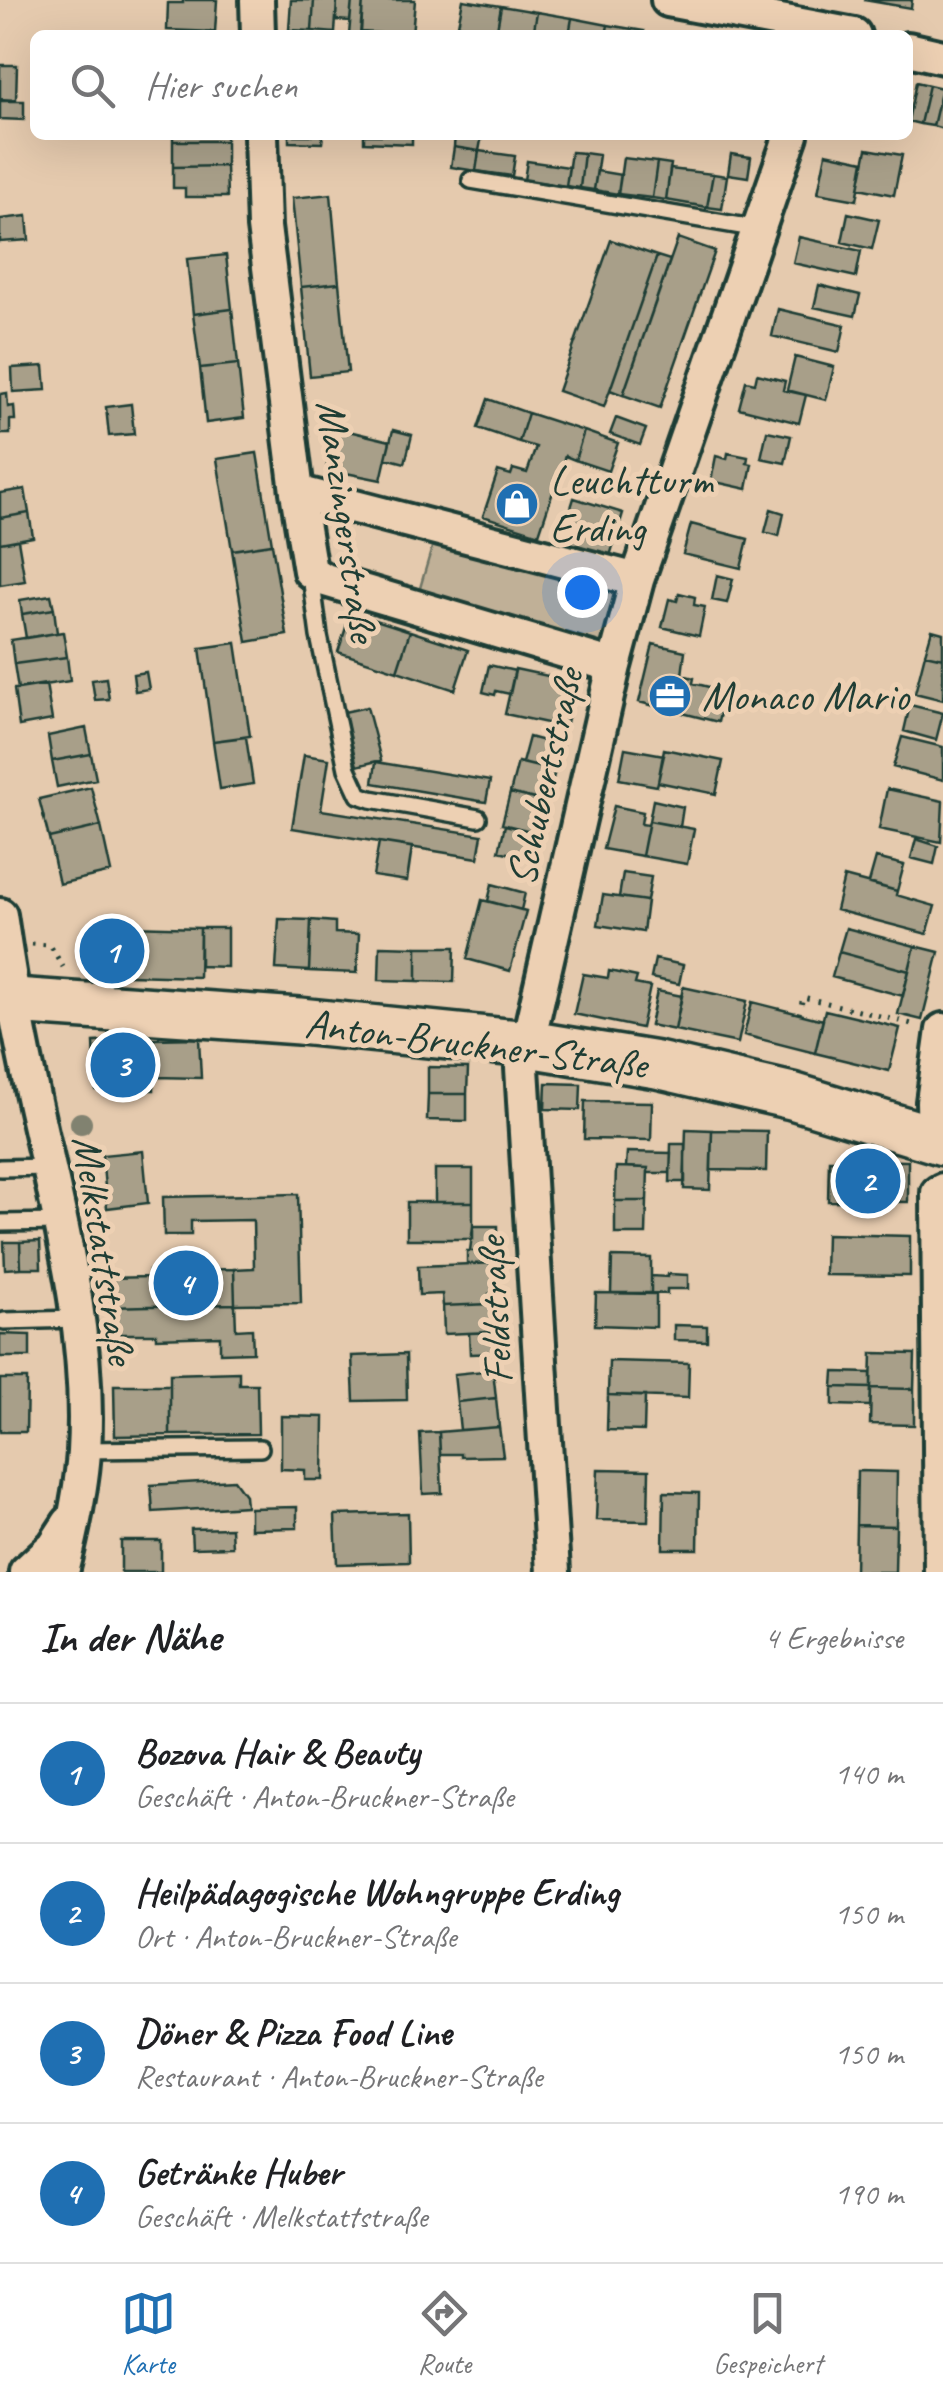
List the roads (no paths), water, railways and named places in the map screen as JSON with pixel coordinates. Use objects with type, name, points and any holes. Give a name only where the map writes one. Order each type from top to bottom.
[{"type":"main road","name":"Anton-Bruckner-Straße","points":[[8,1000],[298,1021],[528,1044],[657,1066],[792,1096],[939,1141]]},
{"type":"street","points":[[257,0],[258,30]]},
{"type":"street","points":[[668,0],[821,30]]},
{"type":"street","points":[[913,49],[943,58]]},
{"type":"street","name":"Manzingerstraße","points":[[262,140],[264,228],[310,570]]},
{"type":"street","name":"Schubertstraße","points":[[528,1044],[637,580],[789,140]]},
{"type":"street","points":[[297,492],[637,580]]},
{"type":"street","points":[[310,570],[322,579],[614,666]]},
{"type":"street","name":"Melkstattstraße","points":[[0,915],[8,1000],[24,1056],[75,1295],[84,1385],[84,1450],[62,1572]]},
{"type":"street","points":[[939,1141],[933,1102],[943,1031]]},
{"type":"street","name":"Feldstraße","points":[[528,1044],[522,1068],[553,1572]]},
{"type":"street","points":[[940,1572],[938,1193],[943,1190]]},
{"type":"street","name":"Melkstattstraße","points":[[26,1572],[54,1546],[74,1515]]},
{"type":"lane","points":[[471,180],[759,229]]},
{"type":"lane","name":"Manzingerstraße","points":[[310,570],[347,769],[359,795],[478,818]]},
{"type":"lane","points":[[0,1168],[49,1167]]},
{"type":"lane","points":[[0,1223],[60,1222]]},
{"type":"lane","points":[[4,1320],[77,1319]]},
{"type":"lane","points":[[84,1450],[260,1448]]},
{"type":"place","name":"Leuchtturm Erding","points":[[517,504]]},
{"type":"place","name":"Monaco Mario","points":[[670,696]]},
{"type":"place","name":"Bozova Hair & Beauty","points":[[112,951]]},
{"type":"place","name":"Döner & Pizza Food Line","points":[[123,1065]]},
{"type":"place","name":"Heilpädagogische Wohngruppe Erding","points":[[868,1181]]},
{"type":"place","name":"Getränke Huber","points":[[186,1283]]}]
